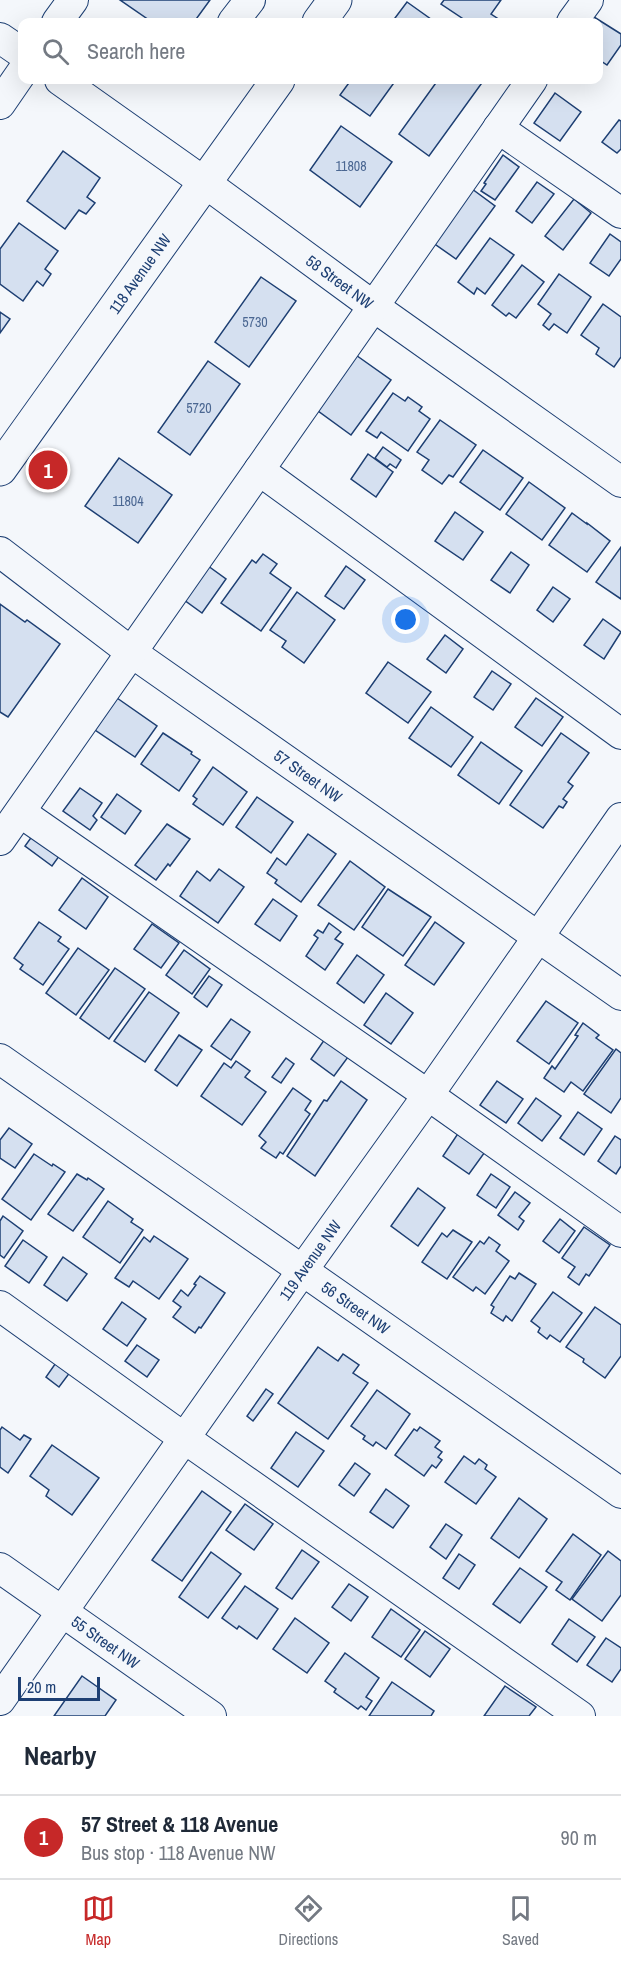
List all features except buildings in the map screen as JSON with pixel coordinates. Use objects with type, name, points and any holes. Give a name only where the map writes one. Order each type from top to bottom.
[{"type":"main road","name":"118 Avenue NW","points":[[0,469],[272,84]]},
{"type":"street","points":[[60,18],[73,0]]},
{"type":"street","points":[[236,18],[250,0]]},
{"type":"street","points":[[575,18],[588,0]]},
{"type":"street","points":[[0,38],[18,50]]},
{"type":"street","points":[[0,104],[18,78]]},
{"type":"street","name":"58 Street NW","points":[[66,84],[621,482]]},
{"type":"street","points":[[0,840],[529,84]]},
{"type":"street","points":[[498,128],[621,213]]},
{"type":"street","points":[[259,470],[621,734]]},
{"type":"street","name":"57 Street NW","points":[[0,552],[131,652],[621,994]]},
{"type":"street","points":[[20,812],[621,1232]]},
{"type":"street","name":"119 Avenue NW","points":[[0,1700],[621,818]]},
{"type":"street","name":"56 Street NW","points":[[0,1059],[621,1493]]},
{"type":"street","points":[[0,1306],[580,1716]]},
{"type":"street","name":"55 Street NW","points":[[0,1568],[211,1716]]},
{"type":"place","name":"57 Street & 118 Avenue","points":[[48,470]]}]
